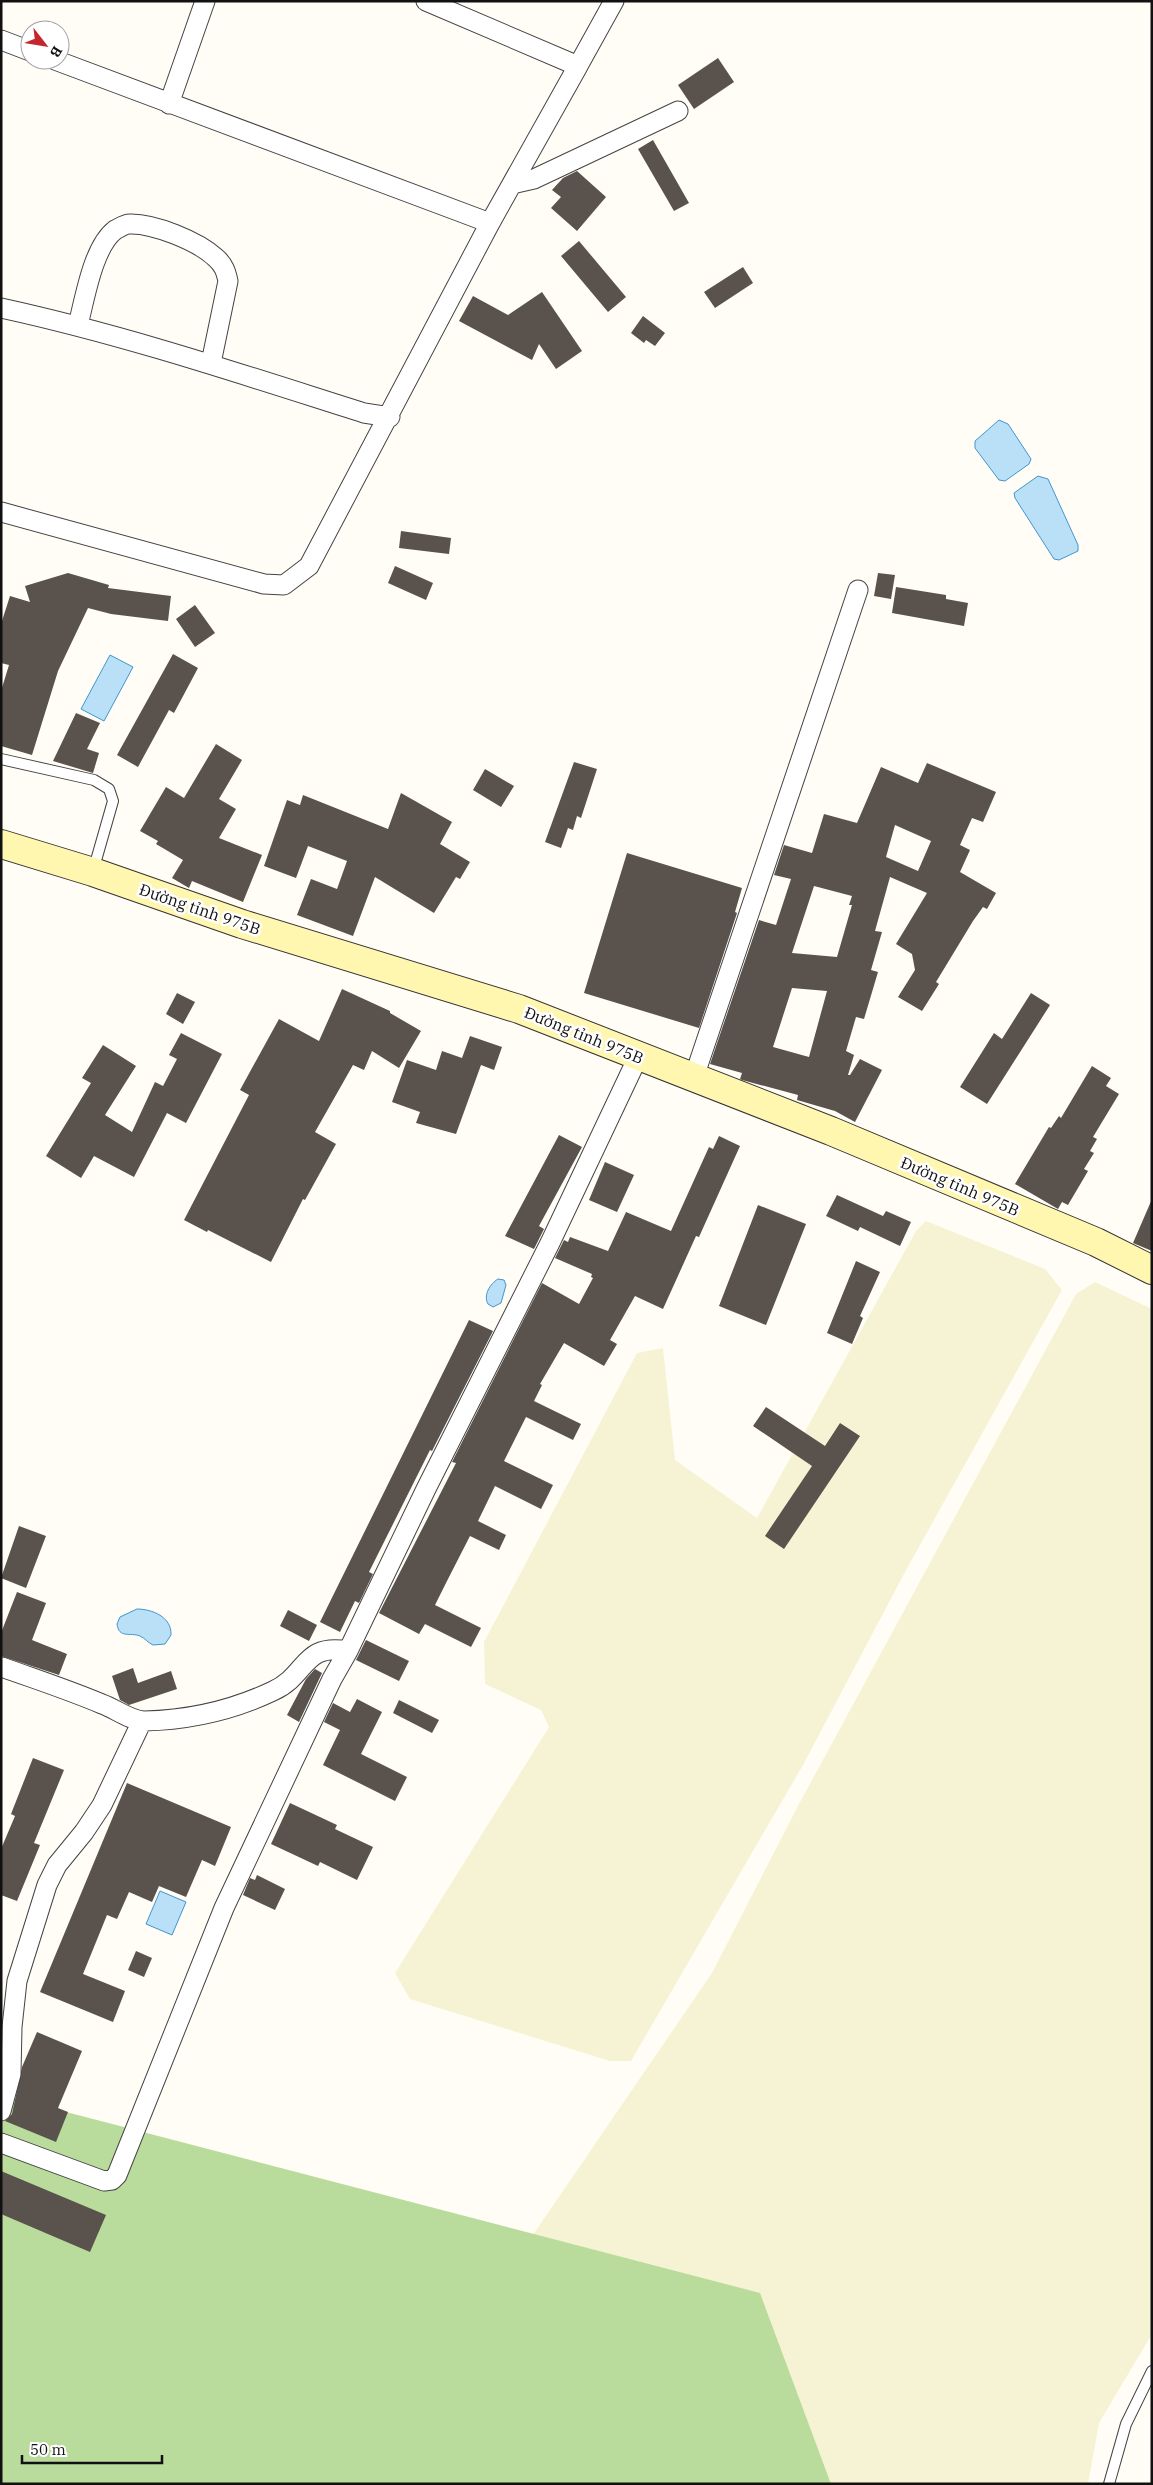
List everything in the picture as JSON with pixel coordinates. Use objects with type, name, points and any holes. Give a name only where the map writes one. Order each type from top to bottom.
[{"type":"main road","name":"Đường tỉnh 975B","points":[[1,844],[93,872],[242,924],[519,1009],[638,1057],[694,1077],[1088,1238],[1152,1270]]},
{"type":"street","points":[[168,104],[205,1]]},
{"type":"street","points":[[426,1],[578,66]]},
{"type":"street","points":[[1,512],[264,584],[284,585],[309,566],[390,417],[490,223],[614,1]]},
{"type":"street","points":[[1,40],[20,47]]},
{"type":"street","points":[[70,66],[490,223]]},
{"type":"street","points":[[512,184],[534,179],[678,111]]},
{"type":"street","points":[[78,325],[96,259],[104,245],[114,231],[127,224],[147,226],[196,244],[216,258],[225,269],[228,281],[211,363]]},
{"type":"street","points":[[1,308],[78,325],[211,363],[364,413],[390,417]]},
{"type":"street","points":[[694,1077],[858,590]]},
{"type":"street","points":[[1,2143],[104,2181],[112,2180],[117,2175],[224,1908],[332,1678],[348,1651],[426,1489],[550,1243],[638,1057]]},
{"type":"street","points":[[2,1667],[142,1721],[213,1714],[274,1691],[290,1681],[310,1657],[322,1650],[331,1648],[348,1651]]},
{"type":"street","points":[[1,2110],[11,2074],[12,2027],[17,1982],[47,1885],[57,1865],[84,1832],[102,1805],[142,1721]]},
{"type":"lane","points":[[1,759],[94,780],[109,789],[113,801],[93,872]]},
{"type":"lane","points":[[1109,2484],[1126,2424],[1152,2371]]},
{"type":"shaded area","points":[[926,1221],[1045,1269],[1062,1290],[905,1572],[803,1765],[631,2061],[610,2061],[410,1999],[395,1973],[549,1727],[541,1710],[485,1684],[484,1642],[637,1353],[663,1348],[675,1460],[757,1518],[916,1231]]},
{"type":"shaded area","points":[[1095,1282],[1152,1309],[1152,2334],[1099,2423],[1088,2484],[343,2484],[515,2261],[712,1973],[799,1804],[1076,1294]]},
{"type":"green space","points":[[1,2095],[760,2293],[831,2484],[1,2484]]},
{"type":"water","points":[[999,420],[1008,424],[1031,459],[1029,464],[1005,481],[999,480],[975,448],[975,441]]},
{"type":"water","points":[[1038,476],[1048,479],[1078,545],[1078,551],[1059,560],[1054,559],[1015,498],[1014,493]]},
{"type":"water","points":[[110,655],[133,667],[104,721],[81,709]]},
{"type":"water","points":[[498,1279],[504,1280],[506,1285],[501,1303],[493,1307],[488,1304],[486,1297],[492,1284]]},
{"type":"water","points":[[137,1609],[155,1612],[165,1619],[171,1635],[165,1644],[153,1645],[140,1636],[120,1632],[117,1624],[120,1617]]},
{"type":"water","points":[[160,1891],[186,1902],[172,1935],[146,1924]]},
{"type":"building","points":[[718,58],[734,82],[694,109],[678,85]]},
{"type":"building","points":[[653,140],[689,203],[674,211],[638,149]]},
{"type":"building","points":[[577,171],[606,197],[577,231],[551,208],[561,197],[552,190],[563,178]]},
{"type":"building","points":[[579,241],[626,297],[608,312],[561,256]]},
{"type":"building","points":[[743,267],[753,283],[715,308],[704,292]]},
{"type":"building","points":[[542,292],[582,351],[556,369],[539,344],[532,360],[459,321],[473,296],[508,315]]},
{"type":"building","points":[[643,316],[665,333],[655,346],[646,340],[644,343],[631,333]]},
{"type":"building","points":[[401,531],[451,538],[449,554],[399,548]]},
{"type":"building","points":[[395,566],[433,583],[426,600],[388,583]]},
{"type":"building","points":[[68,573],[109,585],[108,588],[171,596],[168,621],[111,614],[88,608],[58,671],[32,755],[1,746],[1,691],[9,665],[1,663],[1,624],[10,596],[30,602],[25,586]]},
{"type":"building","points":[[878,573],[895,575],[891,599],[874,596]]},
{"type":"building","points":[[896,587],[946,595],[946,599],[968,603],[964,626],[892,613]]},
{"type":"building","points":[[195,605],[215,633],[195,647],[176,619]]},
{"type":"building","points":[[173,654],[198,668],[174,713],[169,710],[138,767],[117,755]]},
{"type":"building","points":[[76,713],[100,723],[87,749],[99,753],[93,773],[53,761]]},
{"type":"building","points":[[216,744],[242,760],[219,799],[236,809],[219,838],[262,855],[243,902],[192,881],[189,888],[172,878],[183,860],[156,844],[158,841],[140,831],[166,787],[184,798]]},
{"type":"building","points":[[574,762],[597,769],[581,818],[577,816],[573,830],[568,828],[561,848],[545,842]]},
{"type":"building","points":[[927,763],[996,792],[983,822],[972,818],[960,845],[970,850],[960,872],[996,893],[987,909],[983,907],[973,921],[936,982],[939,984],[922,1011],[898,997],[915,970],[912,954],[896,944],[927,893],[890,877],[875,931],[882,932],[871,970],[878,972],[864,1019],[856,1017],[846,1051],[854,1055],[848,1075],[850,1075],[860,1059],[882,1070],[855,1122],[835,1111],[797,1100],[798,1095],[742,1080],[740,1079],[742,1073],[710,1064],[759,920],[776,925],[791,879],[774,875],[784,845],[812,853],[824,814],[857,823],[881,767],[918,783]],"holes":[[[895,825],[931,841],[918,871],[886,857]],[[814,886],[852,896],[849,905],[852,905],[837,957],[792,953]],[[792,988],[827,991],[809,1057],[773,1047]]]},
{"type":"building","points":[[485,769],[514,786],[501,807],[473,790]]},
{"type":"building","points":[[401,793],[452,822],[440,844],[470,862],[460,879],[456,877],[434,913],[375,877],[353,936],[297,915],[311,879],[337,889],[347,861],[308,846],[296,878],[264,866],[287,800],[300,805],[303,795],[388,829]]},
{"type":"building","points":[[627,853],[742,888],[735,912],[737,913],[699,1028],[584,993]]},
{"type":"building","points":[[342,989],[390,1011],[390,1013],[421,1031],[399,1068],[372,1051],[364,1070],[353,1065],[315,1132],[336,1144],[305,1200],[303,1199],[271,1262],[184,1220],[249,1095],[240,1090],[279,1019],[319,1041]]},
{"type":"building","points":[[177,993],[195,1002],[183,1024],[166,1014]]},
{"type":"building","points":[[1031,993],[1050,1005],[987,1104],[960,1087],[994,1033],[1002,1039]]},
{"type":"building","points":[[181,1033],[222,1054],[186,1123],[167,1113],[134,1177],[94,1156],[81,1178],[46,1156],[91,1083],[82,1078],[103,1045],[136,1066],[105,1115],[132,1132],[155,1082],[163,1086],[177,1059],[169,1055]]},
{"type":"building","points":[[470,1036],[502,1047],[494,1070],[481,1065],[456,1134],[416,1123],[420,1112],[392,1102],[407,1060],[436,1070],[442,1051],[462,1058]]},
{"type":"building","points":[[1092,1066],[1111,1078],[1106,1086],[1119,1094],[1093,1137],[1097,1139],[1090,1151],[1094,1153],[1084,1169],[1088,1171],[1068,1205],[1062,1202],[1058,1209],[1015,1184],[1049,1127],[1051,1128],[1059,1116],[1061,1118]]},
{"type":"building","points":[[559,1135],[582,1147],[539,1226],[544,1229],[534,1249],[505,1236]]},
{"type":"building","points":[[719,1136],[740,1146],[699,1237],[696,1236],[663,1309],[635,1296],[610,1340],[617,1344],[604,1366],[564,1343],[540,1384],[542,1385],[534,1401],[581,1424],[573,1440],[526,1417],[504,1461],[553,1485],[541,1509],[495,1486],[478,1521],[506,1535],[499,1550],[470,1536],[435,1605],[481,1628],[471,1647],[425,1624],[419,1634],[379,1613],[456,1463],[452,1462],[542,1283],[579,1304],[593,1278],[591,1277],[592,1274],[555,1258],[564,1240],[568,1242],[570,1237],[608,1251],[626,1212],[671,1231],[709,1147],[713,1149]]},
{"type":"building","points":[[605,1162],[634,1175],[617,1212],[589,1200]]},
{"type":"building","points":[[837,1195],[883,1216],[886,1211],[911,1222],[900,1246],[860,1227],[858,1231],[826,1216]]},
{"type":"building","points":[[1152,1199],[1152,1251],[1133,1243]]},
{"type":"building","points":[[758,1205],[806,1224],[766,1325],[719,1306]]},
{"type":"building","points":[[856,1261],[880,1272],[860,1316],[863,1318],[852,1344],[827,1333]]},
{"type":"building","points":[[469,1320],[493,1331],[432,1451],[430,1450],[369,1572],[373,1574],[359,1603],[355,1601],[340,1632],[320,1622]]},
{"type":"building","points":[[766,1407],[825,1446],[840,1423],[860,1436],[784,1549],[765,1536],[812,1466],[753,1426]]},
{"type":"building","points":[[19,1526],[46,1536],[26,1588],[1,1578]]},
{"type":"building","points":[[17,1592],[46,1603],[32,1640],[67,1654],[59,1675],[1,1656],[1,1633]]},
{"type":"building","points":[[288,1610],[317,1625],[309,1641],[280,1626]]},
{"type":"building","points":[[366,1640],[409,1661],[399,1681],[356,1660]]},
{"type":"building","points":[[133,1668],[138,1683],[171,1671],[177,1689],[129,1705],[120,1700],[112,1676]]},
{"type":"building","points":[[315,1669],[322,1673],[299,1722],[287,1715],[306,1679]]},
{"type":"building","points":[[357,1699],[382,1712],[361,1754],[407,1777],[395,1801],[323,1765],[340,1730],[324,1722],[333,1703],[350,1712]]},
{"type":"building","points":[[399,1700],[439,1720],[432,1733],[393,1713]]},
{"type":"building","points":[[33,1758],[64,1770],[34,1843],[40,1845],[17,1901],[1,1895],[1,1849],[15,1816],[11,1814]]},
{"type":"building","points":[[127,1783],[231,1827],[215,1866],[202,1860],[186,1897],[159,1886],[152,1902],[129,1892],[117,1919],[107,1915],[83,1974],[125,1991],[113,2022],[40,1992]]},
{"type":"building","points":[[290,1803],[337,1825],[335,1829],[373,1847],[357,1880],[320,1862],[318,1866],[271,1844]]},
{"type":"building","points":[[257,1875],[285,1889],[275,1910],[243,1895],[250,1878],[255,1880]]},
{"type":"building","points":[[136,1951],[152,1958],[144,1977],[128,1970]]},
{"type":"building","points":[[37,2032],[82,2051],[58,2108],[68,2112],[56,2142],[5,2121],[12,2114],[22,2067]]},
{"type":"building","points":[[1,2171],[106,2215],[90,2252],[1,2214]]}]
